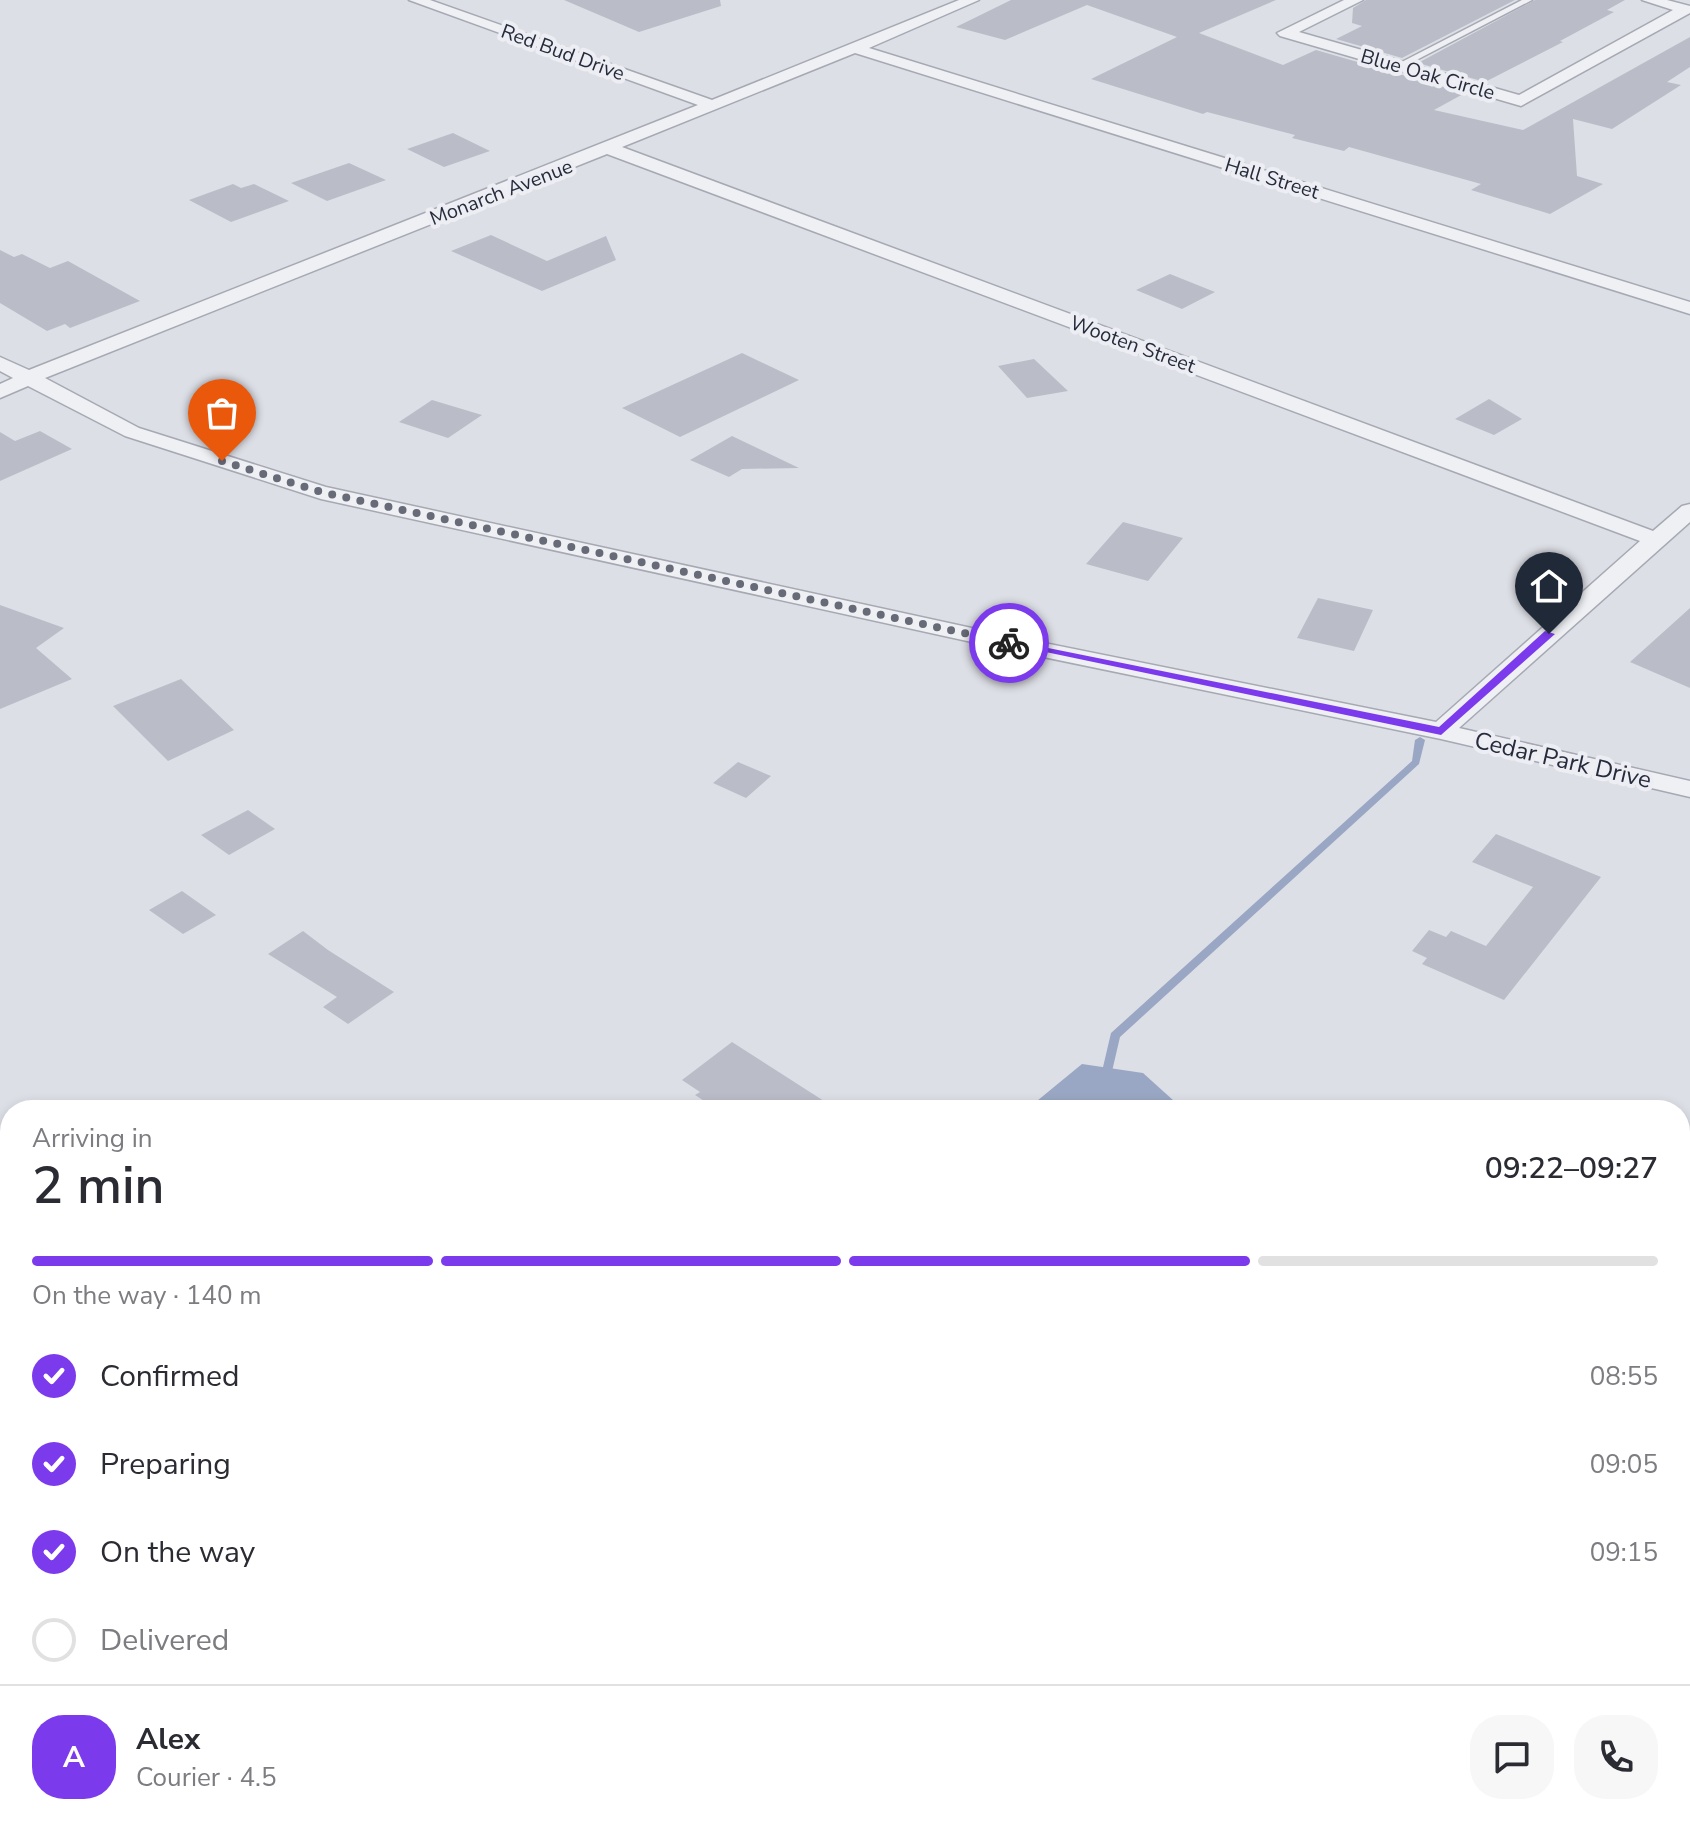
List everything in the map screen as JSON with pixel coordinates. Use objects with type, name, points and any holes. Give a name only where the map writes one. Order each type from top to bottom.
[{"type":"street","name":"Red Bud Drive","points":[[416,0],[709,104]]},
{"type":"street","name":"Monarch Avenue","points":[[0,392],[28,378],[611,149],[709,104],[972,0]]},
{"type":"street","name":"Blue Oak Circle","points":[[1356,0],[1285,33],[1521,101],[1686,9],[1649,0]]},
{"type":"street","name":"Hall Street","points":[[854,48],[1690,308]]},
{"type":"street","name":"Wooten Street","points":[[611,149],[1655,539]]},
{"type":"street","name":"Cedar Park Drive","points":[[0,363],[132,432],[321,492],[990,639],[1441,731],[1690,789]]},
{"type":"street","points":[[1441,731],[1690,511]]},
{"type":"lane","points":[[1398,66],[1528,0]]},
{"type":"water","points":[[1082,1064],[1143,1073],[1173,1100],[1038,1100]]},
{"type":"building","points":[[564,0],[720,0],[721,6],[639,32]]},
{"type":"building","points":[[1011,0],[1276,0],[1199,33],[1283,65],[1316,50],[1465,93],[1434,110],[1523,130],[1690,37],[1690,67],[1667,82],[1681,85],[1612,129],[1573,119],[1577,176],[1603,184],[1550,214],[1471,190],[1481,184],[1349,147],[1344,151],[1292,138],[1295,135],[1207,112],[1203,114],[1091,79],[1177,37],[1087,5],[1005,40],[956,27]]},
{"type":"building","points":[[1366,0],[1515,0],[1402,58],[1336,39],[1362,26],[1352,23],[1353,8]]},
{"type":"building","points":[[1535,0],[1625,0],[1607,10],[1614,12],[1560,41],[1563,42],[1485,82],[1418,63]]},
{"type":"building","points":[[453,133],[490,151],[444,167],[407,149]]},
{"type":"building","points":[[349,163],[386,180],[327,201],[291,183]]},
{"type":"building","points":[[233,184],[241,188],[254,184],[289,201],[231,222],[189,200]]},
{"type":"building","points":[[491,235],[547,261],[606,236],[616,260],[542,291],[451,251]]},
{"type":"building","points":[[0,250],[14,257],[22,254],[50,268],[68,261],[140,301],[70,328],[65,324],[47,331],[0,303]]},
{"type":"building","points":[[1170,274],[1215,292],[1182,309],[1136,290]]},
{"type":"building","points":[[742,353],[799,380],[680,437],[622,408]]},
{"type":"building","points":[[1034,359],[1068,391],[1027,398],[998,366]]},
{"type":"building","points":[[1489,399],[1522,419],[1494,435],[1455,419]]},
{"type":"building","points":[[432,400],[482,415],[448,438],[399,422]]},
{"type":"building","points":[[40,431],[72,449],[0,481],[0,432],[15,441]]},
{"type":"building","points":[[732,436],[799,468],[742,469],[729,477],[690,460]]},
{"type":"building","points":[[1123,522],[1183,538],[1148,581],[1086,564]]},
{"type":"building","points":[[1318,598],[1373,610],[1354,651],[1297,638]]},
{"type":"building","points":[[0,605],[64,628],[36,648],[72,679],[0,709]]},
{"type":"building","points":[[1690,608],[1690,688],[1630,662]]},
{"type":"building","points":[[181,679],[234,730],[168,761],[113,706]]},
{"type":"building","points":[[738,762],[771,776],[746,798],[713,783]]},
{"type":"building","points":[[248,810],[275,829],[229,855],[201,835]]},
{"type":"building","points":[[1496,834],[1601,877],[1504,1000],[1422,964],[1427,958],[1412,951],[1429,930],[1446,937],[1451,931],[1486,946],[1533,887],[1472,862]]},
{"type":"building","points":[[182,891],[216,915],[183,934],[149,910]]},
{"type":"building","points":[[303,931],[394,992],[348,1024],[323,1007],[337,997],[268,954]]},
{"type":"building","points":[[732,1042],[822,1100],[703,1100],[695,1095],[700,1092],[682,1080]]},
{"type":"waterway","points":[[1105,1080],[1115,1036],[1416,762],[1420,740]]},
{"type":"way so far","points":[[222,461],[321,492],[1009,643]]},
{"type":"route","points":[[1009,643],[1441,731],[1549,634]]}]
